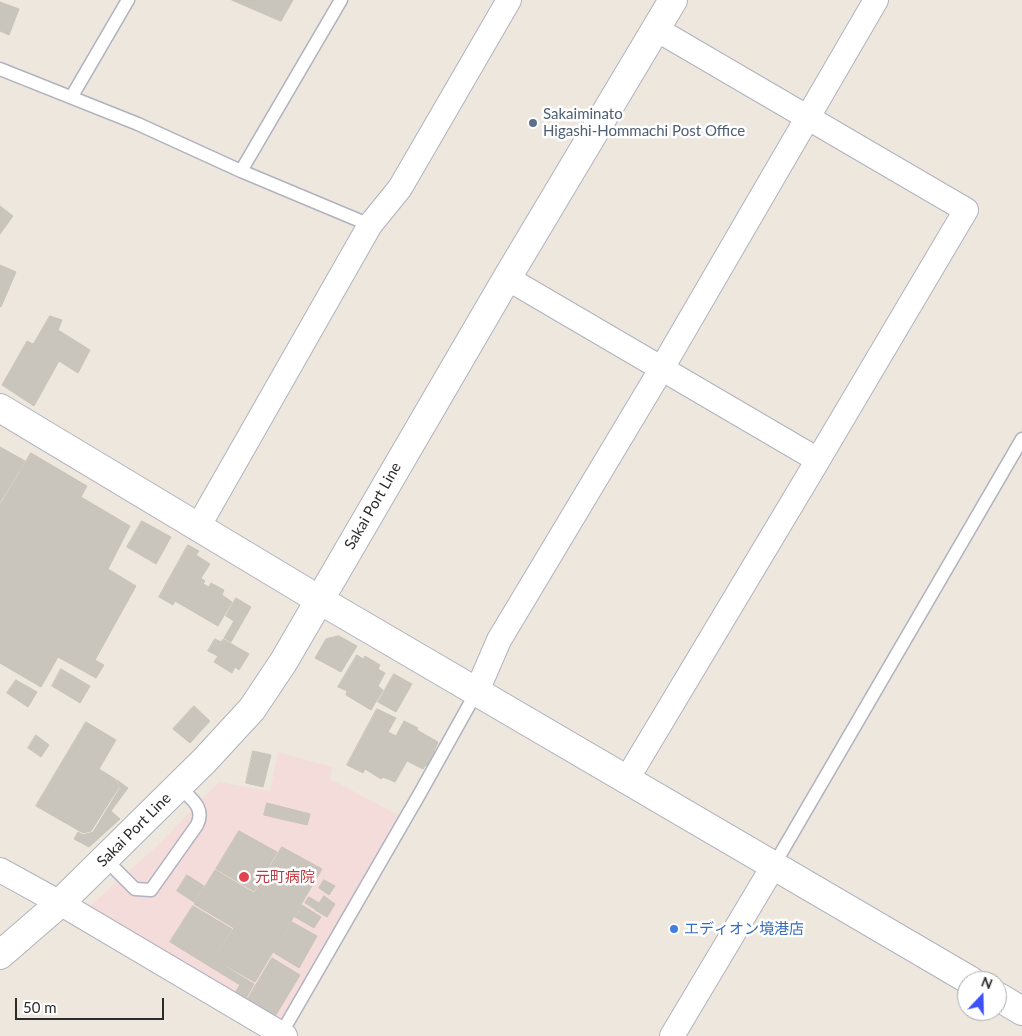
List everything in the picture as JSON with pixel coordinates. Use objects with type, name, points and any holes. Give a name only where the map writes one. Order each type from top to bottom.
[{"type":"main road","name":"Sakai Port Line","points":[[0,955],[60,903],[205,760],[252,709],[284,661],[318,599],[673,0]]},
{"type":"main road","points":[[0,408],[318,599],[957,973]]},
{"type":"main road","points":[[1007,1002],[1022,1011]]},
{"type":"street","points":[[198,527],[370,225],[400,188],[509,0]]},
{"type":"street","points":[[476,691],[499,640],[662,368],[876,0]]},
{"type":"street","points":[[627,779],[966,210],[656,29]]},
{"type":"street","points":[[507,278],[818,460]]},
{"type":"street","points":[[672,1036],[774,865]]},
{"type":"street","points":[[0,870],[60,903],[282,1035]]},
{"type":"lane","points":[[72,96],[128,0]]},
{"type":"lane","points":[[241,171],[341,0]]},
{"type":"lane","points":[[0,69],[72,96],[241,171],[370,225]]},
{"type":"lane","points":[[774,865],[1022,439]]},
{"type":"lane","points":[[282,1035],[476,691]]},
{"type":"lane","points":[[105,858],[135,889],[151,890],[201,818],[200,810],[178,786]]},
{"type":"shaded area","name":"元町病院","points":[[278,752],[332,767],[330,779],[402,817],[279,1025],[87,909],[158,845],[219,782],[270,791]]},
{"type":"building","points":[[232,0],[293,0],[281,21]]},
{"type":"building","points":[[0,2],[19,9],[9,35],[0,31]]},
{"type":"building","points":[[0,206],[13,216],[0,234]]},
{"type":"building","points":[[0,265],[16,272],[1,307],[0,306]]},
{"type":"building","points":[[50,316],[62,320],[58,330],[90,350],[78,373],[59,361],[34,406],[2,385],[27,341],[33,344]]},
{"type":"building","points":[[0,447],[25,461],[0,502]]},
{"type":"building","points":[[31,453],[87,486],[81,497],[130,526],[108,569],[136,586],[95,660],[104,665],[96,678],[58,657],[41,687],[0,663],[0,505]]},
{"type":"building","points":[[142,521],[171,537],[156,564],[127,547]]},
{"type":"building","points":[[188,545],[199,551],[196,555],[210,564],[201,578],[205,581],[203,584],[209,587],[211,583],[224,590],[222,595],[232,602],[218,626],[175,601],[173,605],[159,597]]},
{"type":"building","points":[[236,598],[251,607],[231,642],[224,638],[234,621],[226,616]]},
{"type":"building","points":[[339,636],[357,646],[341,672],[315,658],[326,639]]},
{"type":"building","points":[[215,639],[221,642],[223,639],[249,654],[239,670],[235,667],[232,673],[214,662],[218,656],[208,651]]},
{"type":"building","points":[[357,655],[363,659],[365,656],[380,665],[378,669],[385,673],[378,686],[383,690],[371,710],[346,695],[347,691],[338,687]]},
{"type":"building","points":[[61,669],[90,686],[80,703],[52,686]]},
{"type":"building","points":[[394,674],[412,684],[396,712],[378,702]]},
{"type":"building","points":[[16,680],[37,692],[28,707],[7,693]]},
{"type":"building","points":[[194,706],[210,721],[190,743],[173,729]]},
{"type":"building","points":[[377,709],[396,718],[388,732],[396,736],[404,721],[438,742],[434,751],[437,753],[428,767],[426,765],[423,769],[407,761],[395,782],[383,777],[381,779],[365,769],[363,773],[347,765]]},
{"type":"building","points":[[86,722],[116,740],[99,769],[115,779],[119,787],[91,831],[83,833],[36,806]]},
{"type":"building","points":[[36,735],[49,745],[41,757],[28,748]]},
{"type":"building","points":[[253,751],[271,755],[263,787],[246,783]]},
{"type":"building","points":[[117,780],[128,788],[111,811],[120,819],[89,847],[74,839],[78,832],[83,835],[93,832],[120,788]]},
{"type":"building","points":[[267,803],[310,814],[307,825],[264,815]]},
{"type":"building","points":[[239,831],[277,852],[254,891],[216,869]]},
{"type":"building","points":[[282,847],[322,869],[255,982],[214,959],[234,928],[194,904],[215,870],[254,893]]},
{"type":"building","points":[[187,875],[204,886],[194,902],[177,891]]},
{"type":"building","points":[[324,880],[335,886],[329,895],[319,888]]},
{"type":"building","points":[[324,896],[335,904],[327,917],[315,910]]},
{"type":"building","points":[[309,897],[319,903],[315,909],[305,903]]},
{"type":"building","points":[[302,905],[321,917],[314,928],[295,917]]},
{"type":"building","points":[[193,906],[232,929],[213,959],[254,984],[245,1000],[234,994],[240,985],[170,942]]},
{"type":"building","points":[[292,922],[317,936],[299,968],[273,952]]},
{"type":"building","points":[[272,958],[300,975],[274,1018],[246,1002]]},
{"type":"place","name":"Sakaiminato Higashi-Hommachi Post Office","points":[[533,123]]},
{"type":"place","name":"元町病院","points":[[244,877]]},
{"type":"place","name":"エディオン境港店","points":[[674,929]]}]
